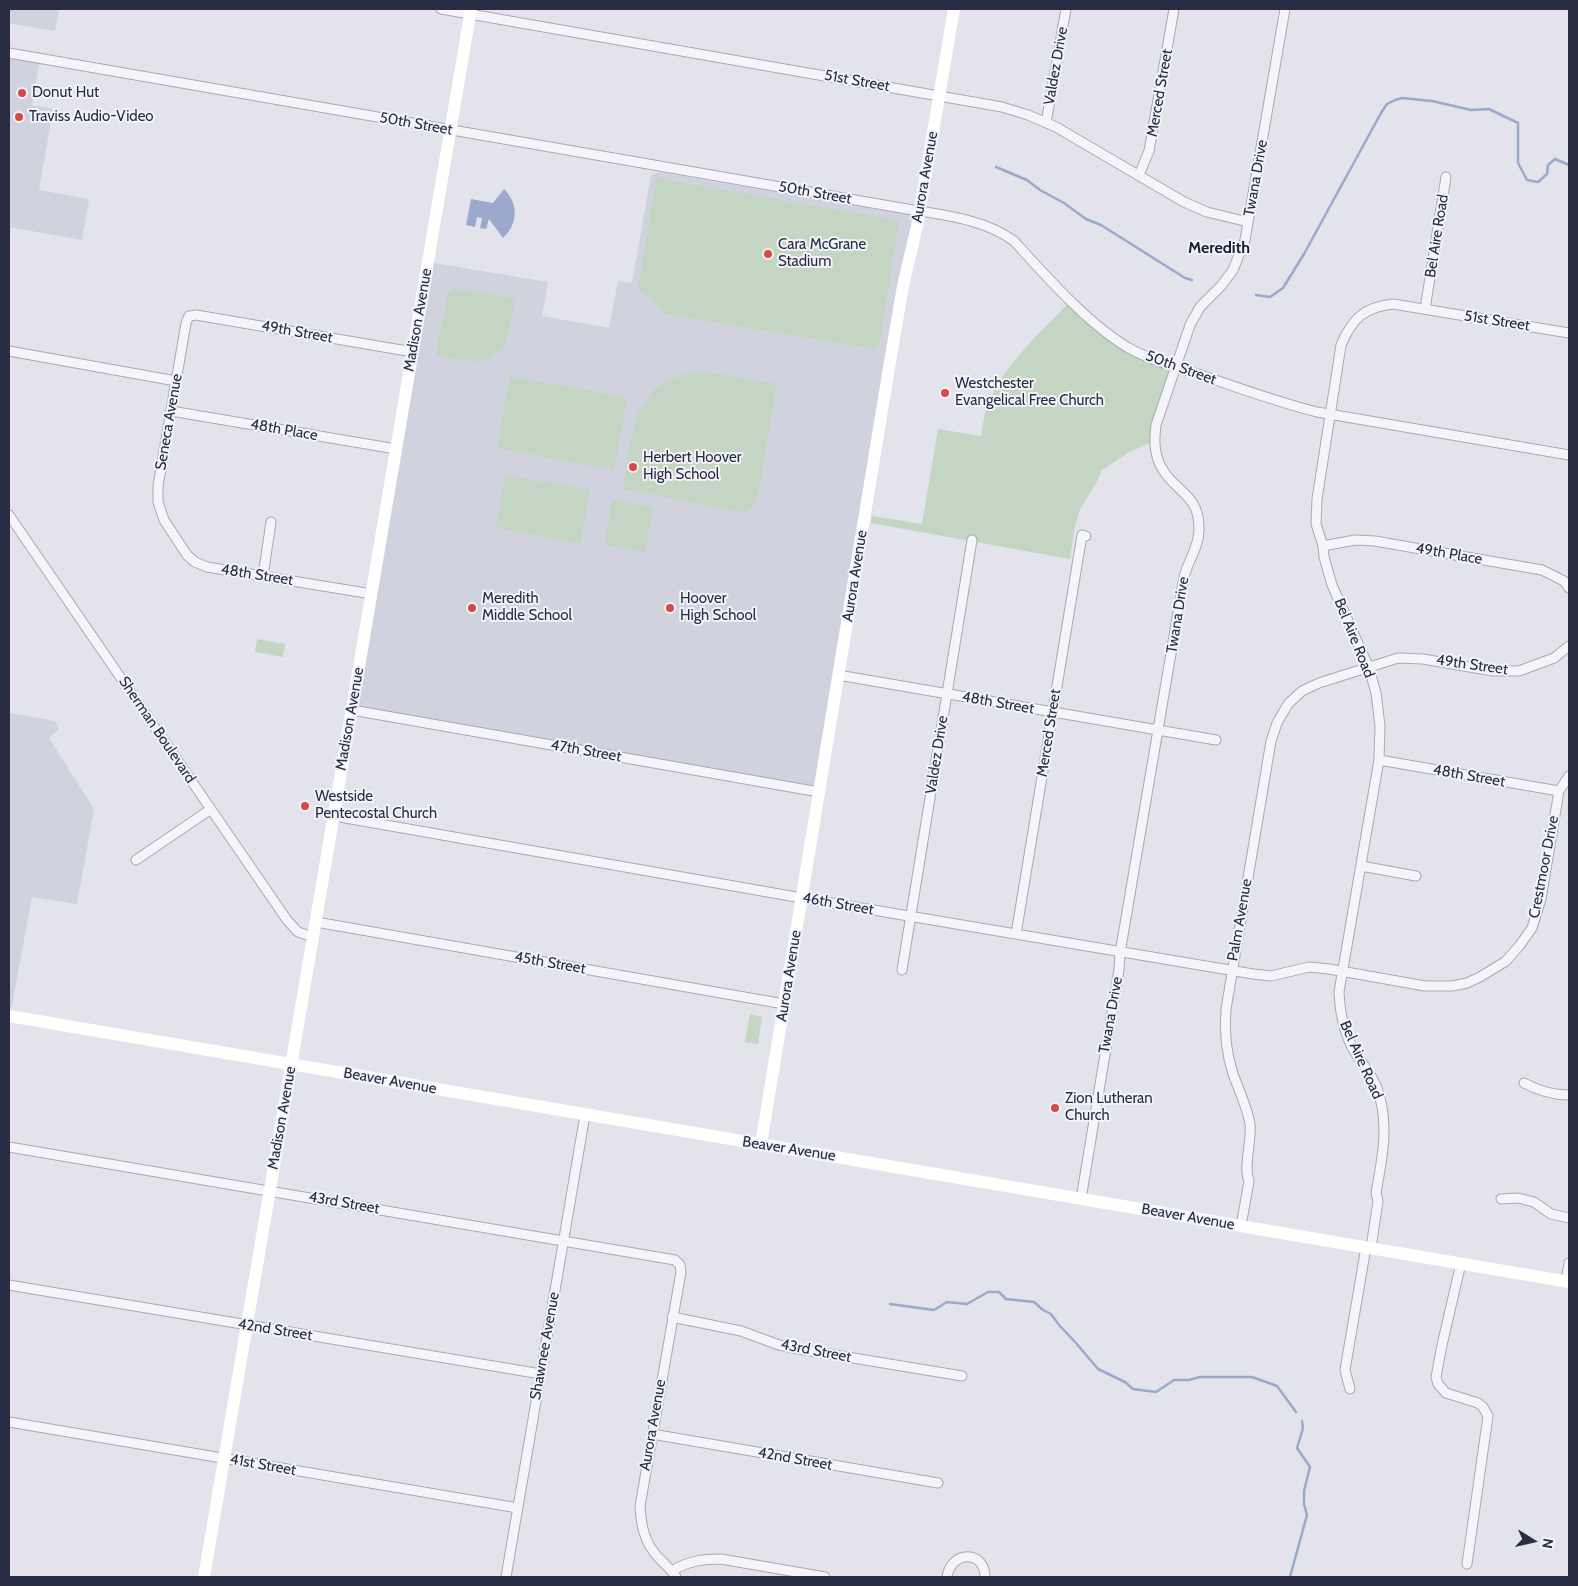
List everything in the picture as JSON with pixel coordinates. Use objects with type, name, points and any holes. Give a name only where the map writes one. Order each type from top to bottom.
[{"type":"street","name":"51st Street","points":[[441,9],[471,11],[1002,107],[1046,123],[1184,202],[1207,212],[1248,222]]},
{"type":"street","name":"Aurora Avenue","points":[[761,1144],[902,294],[919,211],[954,9]]},
{"type":"street","name":"Valdez Drive","points":[[1046,123],[1066,9]]},
{"type":"street","name":"Merced Street","points":[[1139,175],[1149,151],[1174,9]]},
{"type":"street","name":"Twana Drive","points":[[1081,1199],[1119,970],[1120,953],[1184,576],[1187,565],[1196,549],[1199,529],[1198,518],[1190,499],[1162,470],[1155,450],[1156,425],[1190,325],[1200,307],[1222,286],[1238,261],[1245,240],[1285,9]]},
{"type":"street","name":"Madison Avenue","points":[[204,1577],[471,11]]},
{"type":"street","name":"50th Street","points":[[9,53],[919,211],[987,225],[1014,241],[1083,313],[1126,346],[1141,354],[1286,404],[1330,414],[1569,455]]},
{"type":"street","name":"Bel Aire Road","points":[[1350,1389],[1345,1370],[1378,1201],[1376,1193],[1385,1141],[1385,1120],[1379,1093],[1370,1072],[1355,1052],[1344,1030],[1339,992],[1379,760],[1380,726],[1376,693],[1369,668],[1332,585],[1324,557],[1323,546],[1316,524],[1317,499],[1341,345],[1353,322],[1364,312],[1378,306],[1393,304],[1425,309],[1446,177]]},
{"type":"street","name":"51st Street","points":[[1425,309],[1569,333]]},
{"type":"street","name":"49th Street","points":[[186,323],[189,316],[196,315],[413,352]]},
{"type":"street","name":"Seneca Avenue","points":[[164,520],[158,502],[158,486],[186,323]]},
{"type":"street","points":[[9,351],[176,381]]},
{"type":"street","name":"48th Place","points":[[171,411],[396,449]]},
{"type":"street","name":"Sherman Boulevard","points":[[9,515],[293,928],[304,935],[313,936]]},
{"type":"street","name":"48th Street","points":[[164,520],[187,555],[195,562],[207,567],[372,594]]},
{"type":"street","points":[[263,576],[271,522]]},
{"type":"street","name":"Merced Street","points":[[1016,934],[1082,536],[1086,536]]},
{"type":"street","name":"Valdez Drive","points":[[902,970],[972,540]]},
{"type":"street","name":"49th Place","points":[[1323,546],[1355,540],[1375,541],[1542,570],[1564,581],[1569,588]]},
{"type":"street","name":"49th Street","points":[[1369,668],[1398,658],[1423,658],[1493,671],[1519,671],[1554,658],[1569,646]]},
{"type":"street","name":"Palm Avenue","points":[[1241,1226],[1249,1181],[1246,1174],[1250,1125],[1233,1072],[1226,1040],[1226,1009],[1270,751],[1277,723],[1288,704],[1302,691],[1319,683],[1369,668]]},
{"type":"street","name":"48th Street","points":[[838,675],[1216,740]]},
{"type":"street","name":"47th Street","points":[[352,710],[819,792]]},
{"type":"street","name":"48th Street","points":[[1379,760],[1559,791]]},
{"type":"street","name":"Crestmoor Drive","points":[[1342,971],[1425,986],[1452,986],[1467,983],[1480,977],[1506,961],[1532,928],[1541,899],[1559,791],[1569,776]]},
{"type":"street","points":[[136,860],[211,809]]},
{"type":"street","name":"46th Street","points":[[334,816],[1120,953],[1271,976],[1309,967],[1342,971]]},
{"type":"street","points":[[1361,866],[1416,876]]},
{"type":"street","name":"45th Street","points":[[316,922],[784,1004]]},
{"type":"street","name":"Beaver Avenue","points":[[9,1016],[1568,1282]]},
{"type":"street","points":[[1524,1083],[1537,1090],[1557,1095],[1569,1095]]},
{"type":"street","name":"Shawnee Avenue","points":[[506,1577],[585,1115]]},
{"type":"street","name":"43rd Street","points":[[9,1147],[668,1258],[678,1263]]},
{"type":"street","points":[[1501,1199],[1518,1198],[1534,1202],[1552,1214],[1569,1218]]},
{"type":"street","name":"Aurora Avenue","points":[[674,1574],[649,1545],[641,1525],[640,1506],[681,1272],[678,1263]]},
{"type":"street","points":[[1461,1263],[1436,1377],[1438,1384],[1446,1394],[1478,1403],[1488,1416],[1467,1564]]},
{"type":"street","points":[[1568,1282],[1569,1263]]},
{"type":"street","name":"42nd Street","points":[[9,1285],[541,1374]]},
{"type":"street","name":"43rd Street","points":[[672,1317],[741,1331],[779,1345],[962,1376]]},
{"type":"street","name":"41st Street","points":[[9,1422],[518,1508]]},
{"type":"street","name":"42nd Street","points":[[652,1434],[938,1483]]},
{"type":"street","points":[[947,1577],[951,1564],[962,1557],[968,1557],[983,1566],[985,1577]]},
{"type":"street","points":[[674,1574],[693,1561],[707,1559],[825,1577]]},
{"type":"shaded area","points":[[9,9],[59,9],[55,31],[9,23]]},
{"type":"shaded area","points":[[9,53],[40,59],[32,105],[53,109],[39,190],[89,199],[82,240],[9,227]]},
{"type":"shaded area","name":"Herbert Hoover High School","points":[[659,172],[903,214],[907,209],[919,211],[819,792],[352,710],[428,262],[548,282],[542,316],[609,328],[618,281],[632,283],[651,175]]},
{"type":"shaded area","points":[[9,713],[55,721],[59,729],[49,738],[94,809],[77,904],[32,897],[10,1016],[9,1016]]},
{"type":"green space","name":"Cara McGrane Stadium","points":[[656,178],[899,221],[879,346],[875,349],[666,314],[638,288]]},
{"type":"green space","points":[[453,288],[515,299],[509,331],[500,350],[493,356],[484,360],[471,361],[436,355],[448,293]]},
{"type":"green space","points":[[1071,300],[1107,332],[1175,366],[1154,441],[1128,453],[1102,470],[1097,482],[1080,509],[1075,526],[1070,559],[871,523],[872,516],[922,524],[938,429],[981,436],[985,413],[990,399],[1006,372]]},
{"type":"green space","points":[[693,372],[713,373],[777,384],[756,504],[745,512],[623,489],[633,429],[645,401],[655,389],[667,381]]},
{"type":"green space","points":[[510,376],[627,398],[614,470],[497,448]]},
{"type":"green space","points":[[505,475],[590,490],[581,543],[496,528]]},
{"type":"green space","points":[[612,500],[653,507],[645,552],[605,545]]},
{"type":"green space","points":[[257,639],[285,644],[283,657],[255,652]]},
{"type":"green space","points":[[750,1014],[762,1017],[758,1044],[745,1042]]},
{"type":"water","points":[[504,189],[512,201],[515,214],[512,227],[503,238],[489,219],[486,229],[480,228],[482,218],[477,217],[475,227],[466,225],[471,199],[493,203]]},
{"type":"waterway","points":[[1256,295],[1270,297],[1283,288],[1304,254],[1381,113],[1387,104],[1395,100],[1402,98],[1432,101],[1471,110],[1489,109],[1518,123],[1518,163],[1527,180],[1538,182],[1547,174],[1548,165],[1555,159],[1569,165]]},
{"type":"waterway","points":[[996,167],[1027,180],[1086,219],[1101,225],[1185,278],[1192,280]]},
{"type":"waterway","points":[[890,1304],[934,1310],[947,1302],[967,1304],[988,1292],[999,1292],[1006,1299],[1034,1302],[1051,1314],[1098,1369],[1125,1382],[1133,1389],[1156,1392],[1174,1380],[1189,1380],[1200,1377],[1252,1377],[1277,1386],[1296,1412]]},
{"type":"waterway","points":[[1290,1577],[1307,1515],[1304,1504],[1304,1491],[1310,1467],[1297,1448],[1303,1428],[1302,1421]]},
{"type":"place","name":"Donut Hut","points":[[22,93]]},
{"type":"place","name":"Traviss Audio-Video","points":[[19,117]]},
{"type":"place","name":"Cara McGrane Stadium","points":[[768,254]]},
{"type":"place","name":"Westchester Evangelical Free Church","points":[[945,393]]},
{"type":"place","name":"Herbert Hoover High School","points":[[633,467]]},
{"type":"place","name":"Meredith Middle School","points":[[472,608]]},
{"type":"place","name":"Hoover High School","points":[[670,608]]},
{"type":"place","name":"Westside Pentecostal Church","points":[[305,806]]},
{"type":"place","name":"Zion Lutheran Church","points":[[1055,1108]]},
{"type":"district","name":"Meredith","points":[[1219,248]]}]
